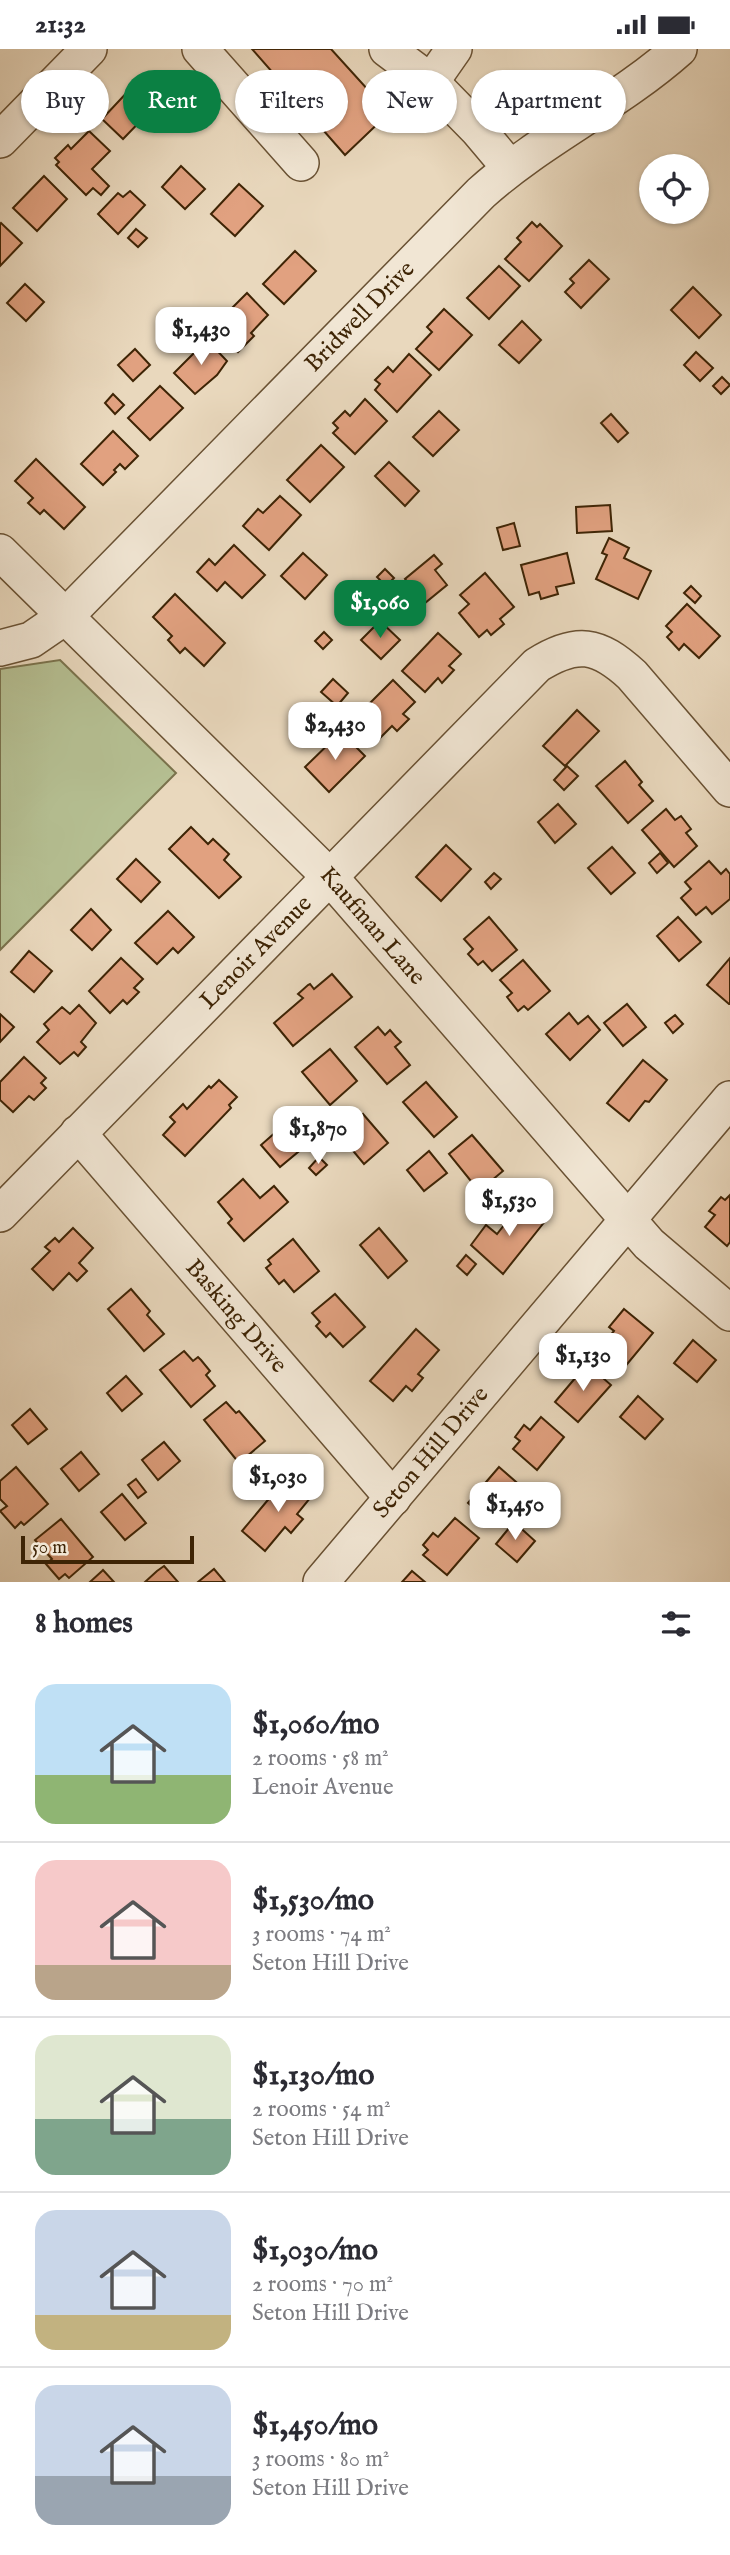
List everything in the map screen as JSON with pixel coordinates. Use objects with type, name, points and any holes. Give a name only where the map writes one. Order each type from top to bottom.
[{"type":"street","points":[[0,140],[89,49]]},
{"type":"street","points":[[200,49],[301,163]]},
{"type":"street","points":[[439,70],[454,49]]},
{"type":"street","name":"Bridwell Drive","points":[[0,648],[30,640],[66,616],[481,193],[510,168],[625,93],[679,49]]},
{"type":"street","points":[[399,53],[418,70]]},
{"type":"street","points":[[457,109],[510,168]]},
{"type":"street","name":"Kaufman Lane","points":[[0,552],[329,876],[649,1244],[730,1313]]},
{"type":"street","name":"Lenoir Avenue","points":[[0,1214],[537,665],[557,652],[581,648],[599,652],[615,660],[632,675],[730,789]]},
{"type":"street","name":"Seton Hill Drive","points":[[321,1582],[730,1099]]},
{"type":"street","name":"Basking Drive","points":[[78,1133],[393,1498]]},
{"type":"green space","points":[[60,660],[176,773],[0,950],[0,669]]},
{"type":"building","points":[[252,49],[331,49],[362,83],[362,133],[368,133],[345,155],[326,133],[348,133],[348,70],[270,70]]},
{"type":"building","points":[[123,97],[123,133],[129,133],[123,139],[109,126],[109,112]]},
{"type":"building","points":[[87,133],[91,133],[110,151],[92,169],[109,186],[101,195],[93,188],[86,195],[56,165],[59,162],[55,158],[68,145],[71,149]]},
{"type":"building","points":[[181,166],[205,189],[185,209],[162,187]]},
{"type":"building","points":[[44,176],[67,199],[37,231],[13,208]]},
{"type":"building","points":[[239,184],[263,206],[235,236],[211,214]]},
{"type":"building","points":[[130,191],[145,205],[118,234],[98,214],[118,193],[123,197]]},
{"type":"building","points":[[532,222],[537,227],[540,224],[562,246],[529,281],[505,259],[521,242],[517,238]]},
{"type":"building","points":[[0,224],[22,243],[0,266]]},
{"type":"building","points":[[136,229],[147,238],[138,247],[128,238]]},
{"type":"building","points":[[295,251],[316,271],[284,304],[263,284]]},
{"type":"building","points":[[589,260],[609,279],[581,308],[565,292],[574,283],[570,279]]},
{"type":"building","points":[[499,266],[520,286],[489,319],[467,298]]},
{"type":"building","points":[[25,284],[44,302],[26,321],[7,303]]},
{"type":"building","points":[[693,287],[721,315],[699,338],[671,310]]},
{"type":"building","points":[[247,293],[268,315],[251,333],[254,336],[238,352],[213,327]]},
{"type":"building","points":[[444,309],[472,335],[439,370],[416,349],[432,332],[427,327]]},
{"type":"building","points":[[522,321],[541,340],[519,363],[499,345]]},
{"type":"building","points":[[207,340],[227,361],[217,375],[195,394],[174,373]]},
{"type":"building","points":[[135,349],[150,365],[133,381],[118,365]]},
{"type":"building","points":[[696,352],[713,368],[700,381],[684,365]]},
{"type":"building","points":[[409,354],[431,375],[397,412],[375,390],[380,384],[375,380],[388,367],[393,372]]},
{"type":"building","points":[[722,377],[730,385],[721,394],[713,386]]},
{"type":"building","points":[[160,386],[183,408],[150,440],[128,418]]},
{"type":"building","points":[[113,394],[124,405],[115,414],[105,403]]},
{"type":"building","points":[[365,399],[387,421],[355,454],[333,433],[338,428],[333,423],[345,411],[350,416]]},
{"type":"building","points":[[439,411],[459,430],[433,456],[413,437]]},
{"type":"building","points":[[611,414],[628,433],[618,442],[601,423]]},
{"type":"building","points":[[113,431],[138,456],[125,469],[120,464],[103,485],[81,464]]},
{"type":"building","points":[[321,445],[344,467],[310,502],[287,480]]},
{"type":"building","points":[[36,459],[85,507],[64,529],[44,510],[40,514],[28,503],[33,498],[15,481]]},
{"type":"building","points":[[389,462],[419,491],[405,506],[375,476]]},
{"type":"building","points":[[280,496],[301,515],[269,550],[243,526],[258,509],[263,513]]},
{"type":"building","points":[[610,505],[612,531],[577,533],[576,507]]},
{"type":"building","points":[[514,523],[520,546],[503,550],[497,528]]},
{"type":"building","points":[[609,538],[629,548],[624,558],[651,571],[638,599],[596,579],[607,555],[602,553]]},
{"type":"building","points":[[234,545],[265,575],[242,598],[225,582],[217,591],[197,572],[209,559],[215,565]]},
{"type":"building","points":[[303,553],[327,575],[305,599],[281,576]]},
{"type":"building","points":[[567,553],[574,583],[556,587],[558,594],[541,599],[539,592],[529,595],[521,565]]},
{"type":"building","points":[[434,555],[442,564],[435,570],[447,585],[425,603],[405,579]]},
{"type":"building","points":[[385,569],[394,578],[386,586],[377,577]]},
{"type":"building","points":[[485,573],[514,607],[500,619],[504,624],[491,635],[487,630],[479,637],[459,613],[469,604],[460,595]]},
{"type":"building","points":[[691,586],[701,596],[695,603],[684,593]]},
{"type":"building","points":[[175,594],[225,643],[204,666],[185,648],[180,653],[168,640],[172,636],[153,617]]},
{"type":"building","points":[[687,604],[720,636],[699,658],[684,644],[679,650],[667,637],[672,632],[666,626]]},
{"type":"building","points":[[380,621],[400,640],[381,659],[361,640]]},
{"type":"building","points":[[324,632],[332,640],[323,649],[315,641]]},
{"type":"building","points":[[438,633],[461,654],[449,666],[454,670],[442,683],[438,678],[425,692],[402,671]]},
{"type":"building","points":[[333,679],[348,693],[337,706],[321,692]]},
{"type":"building","points":[[393,680],[415,702],[403,714],[409,719],[397,731],[392,726],[378,740],[355,718]]},
{"type":"building","points":[[577,710],[599,731],[565,766],[543,746]]},
{"type":"building","points":[[341,732],[365,756],[329,792],[305,767]]},
{"type":"building","points":[[625,761],[642,782],[639,785],[653,801],[628,823],[596,786]]},
{"type":"building","points":[[567,766],[578,776],[564,790],[554,780]]},
{"type":"building","points":[[558,804],[576,824],[555,843],[538,822]]},
{"type":"building","points":[[666,809],[675,820],[681,816],[691,829],[686,833],[697,846],[674,867],[642,830]]},
{"type":"building","points":[[191,827],[208,844],[213,839],[229,854],[224,860],[241,877],[219,898],[169,849]]},
{"type":"building","points":[[446,845],[471,869],[441,901],[416,877]]},
{"type":"building","points":[[612,847],[635,873],[611,894],[588,868]]},
{"type":"building","points":[[660,853],[668,863],[657,873],[649,863]]},
{"type":"building","points":[[136,859],[160,882],[141,902],[117,879]]},
{"type":"building","points":[[709,861],[721,874],[726,869],[730,874],[730,899],[712,914],[706,907],[696,915],[681,898],[691,889],[685,882]]},
{"type":"building","points":[[494,873],[501,879],[491,889],[485,882]]},
{"type":"building","points":[[91,909],[111,930],[92,950],[71,930]]},
{"type":"building","points":[[168,911],[194,937],[178,953],[173,948],[157,964],[135,943]]},
{"type":"building","points":[[489,917],[517,950],[492,971],[483,961],[478,965],[468,954],[473,949],[464,939]]},
{"type":"building","points":[[678,917],[701,942],[679,961],[657,936]]},
{"type":"building","points":[[29,951],[52,971],[34,992],[11,972]]},
{"type":"building","points":[[121,958],[143,979],[134,988],[139,992],[127,1004],[123,1000],[110,1013],[89,991]]},
{"type":"building","points":[[730,958],[730,1004],[729,1004],[707,985]]},
{"type":"building","points":[[523,960],[550,991],[528,1010],[524,1006],[518,1011],[507,997],[512,993],[500,980]]},
{"type":"building","points":[[332,974],[352,997],[293,1046],[274,1023],[303,998],[298,994],[308,985],[314,989]]},
{"type":"building","points":[[627,1004],[646,1027],[623,1046],[604,1023]]},
{"type":"building","points":[[79,1005],[96,1023],[81,1042],[86,1047],[78,1056],[74,1052],[60,1064],[37,1042],[49,1030],[44,1024],[62,1007],[70,1014]]},
{"type":"building","points":[[569,1013],[578,1024],[588,1016],[600,1030],[570,1060],[546,1034]]},
{"type":"building","points":[[0,1014],[14,1027],[0,1042]]},
{"type":"building","points":[[675,1015],[683,1024],[673,1033],[665,1023]]},
{"type":"building","points":[[378,1027],[385,1035],[390,1030],[401,1042],[395,1047],[410,1065],[387,1084],[355,1047]]},
{"type":"building","points":[[330,1049],[357,1081],[330,1105],[302,1072]]},
{"type":"building","points":[[24,1057],[46,1078],[41,1083],[46,1088],[34,1100],[29,1096],[13,1112],[0,1100],[0,1082]]},
{"type":"building","points":[[643,1060],[667,1080],[629,1121],[607,1103]]},
{"type":"building","points":[[219,1080],[237,1097],[229,1105],[231,1108],[185,1156],[163,1135],[175,1122],[170,1117],[183,1104],[187,1109],[209,1086],[211,1088]]},
{"type":"building","points":[[426,1082],[457,1117],[434,1137],[403,1102]]},
{"type":"building","points":[[363,1114],[388,1143],[364,1164],[339,1134]]},
{"type":"building","points":[[285,1124],[304,1147],[280,1167],[261,1145]]},
{"type":"building","points":[[472,1135],[503,1171],[479,1191],[449,1154]]},
{"type":"building","points":[[429,1151],[447,1173],[424,1191],[407,1170]]},
{"type":"building","points":[[319,1157],[327,1165],[316,1175],[309,1168]]},
{"type":"building","points":[[243,1179],[260,1198],[274,1186],[288,1202],[244,1241],[228,1223],[232,1219],[218,1202]]},
{"type":"building","points":[[730,1195],[730,1242],[727,1246],[705,1227],[715,1215],[709,1211],[721,1197],[725,1200]]},
{"type":"building","points":[[523,1201],[546,1220],[503,1274],[471,1245],[486,1225],[497,1234]]},
{"type":"building","points":[[73,1228],[93,1248],[79,1263],[87,1271],[77,1281],[69,1273],[53,1290],[32,1269],[50,1251],[45,1247],[55,1238],[59,1242]]},
{"type":"building","points":[[379,1228],[407,1261],[388,1278],[360,1245]]},
{"type":"building","points":[[293,1239],[319,1271],[294,1292],[284,1280],[279,1284],[266,1268],[271,1264],[268,1260]]},
{"type":"building","points":[[466,1255],[476,1264],[467,1275],[457,1266]]},
{"type":"building","points":[[131,1289],[150,1311],[147,1315],[164,1334],[144,1351],[108,1309]]},
{"type":"building","points":[[335,1294],[365,1327],[343,1347],[330,1333],[326,1337],[316,1326],[320,1322],[312,1313]]},
{"type":"building","points":[[624,1309],[653,1333],[623,1369],[599,1349],[614,1331],[609,1327]]},
{"type":"building","points":[[416,1329],[439,1350],[418,1374],[423,1378],[412,1391],[406,1386],[393,1401],[370,1381]]},
{"type":"building","points":[[693,1340],[716,1360],[697,1382],[674,1363]]},
{"type":"building","points":[[184,1351],[193,1361],[198,1357],[201,1360],[210,1371],[206,1375],[215,1386],[191,1407],[160,1370]]},
{"type":"building","points":[[587,1364],[611,1385],[578,1422],[555,1402]]},
{"type":"building","points":[[126,1376],[142,1394],[122,1411],[107,1393]]},
{"type":"building","points":[[638,1396],[663,1419],[645,1439],[620,1417]]},
{"type":"building","points":[[226,1402],[236,1413],[239,1411],[265,1441],[239,1463],[204,1420]]},
{"type":"building","points":[[30,1409],[47,1429],[28,1444],[12,1425]]},
{"type":"building","points":[[541,1417],[564,1437],[537,1470],[513,1449],[520,1441],[515,1437],[524,1425],[530,1430]]},
{"type":"building","points":[[164,1442],[180,1461],[158,1480],[142,1460]]},
{"type":"building","points":[[81,1452],[99,1474],[79,1491],[61,1469]]},
{"type":"building","points":[[16,1467],[48,1504],[24,1525],[21,1522],[15,1528],[0,1511],[7,1506],[0,1499],[0,1481]]},
{"type":"building","points":[[499,1467],[522,1487],[491,1523],[468,1503]]},
{"type":"building","points":[[287,1477],[311,1497],[297,1514],[303,1519],[291,1533],[285,1527],[265,1551],[242,1531]]},
{"type":"building","points":[[136,1479],[146,1492],[138,1498],[128,1485]]},
{"type":"building","points":[[122,1494],[146,1523],[125,1540],[101,1512]]},
{"type":"building","points":[[455,1518],[479,1538],[447,1575],[423,1555],[428,1550],[423,1545],[433,1533],[438,1537]]},
{"type":"building","points":[[61,1519],[93,1557],[69,1578],[65,1574],[59,1579],[46,1564],[52,1559],[35,1540]]},
{"type":"building","points":[[514,1522],[535,1541],[517,1562],[496,1544]]},
{"type":"building","points":[[164,1566],[178,1582],[145,1582],[157,1571]]},
{"type":"building","points":[[214,1569],[225,1582],[198,1582]]},
{"type":"building","points":[[102,1571],[114,1582],[90,1582]]},
{"type":"building","points":[[412,1571],[425,1582],[402,1582]]}]
